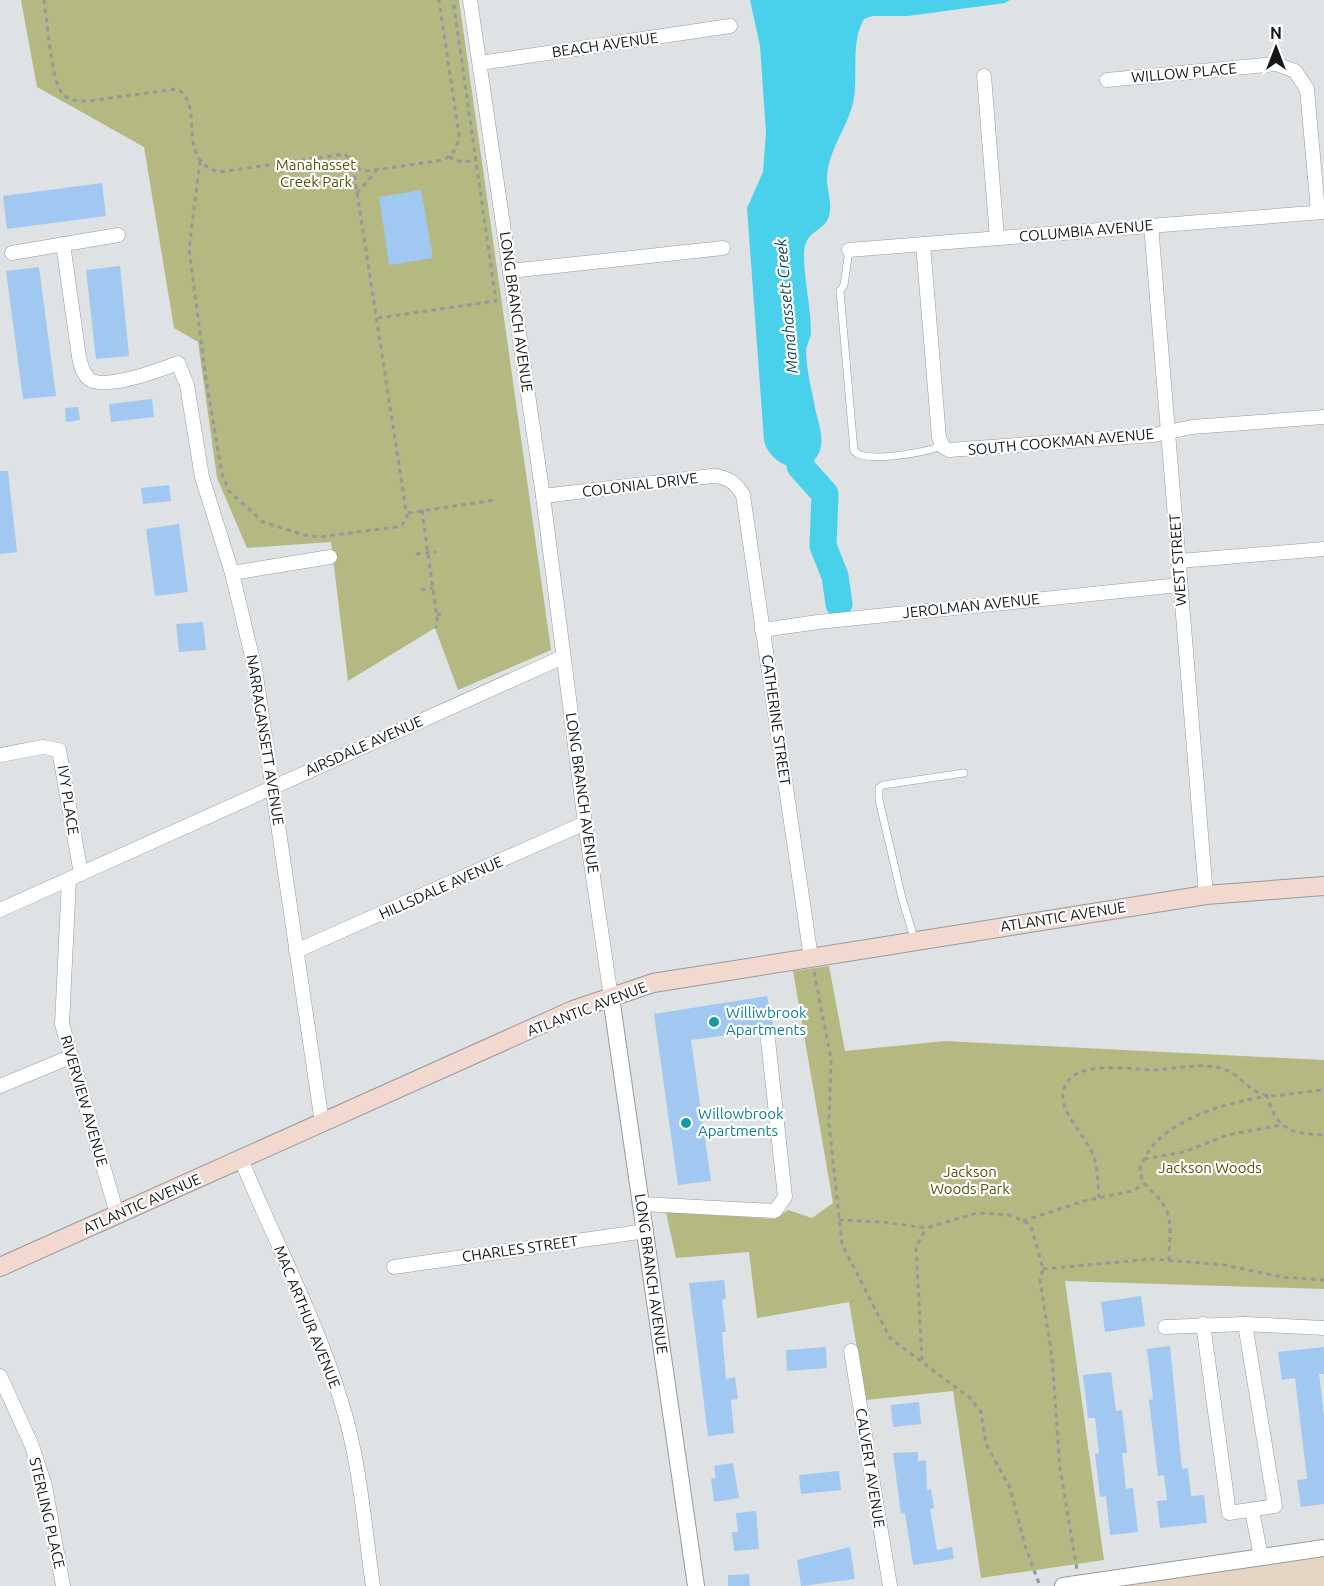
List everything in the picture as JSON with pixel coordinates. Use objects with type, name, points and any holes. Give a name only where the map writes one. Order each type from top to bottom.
[{"type":"main road","name":"ATLANTIC AVENUE","points":[[0,1267],[573,1010],[653,983],[1206,895],[1324,886]]},
{"type":"street","name":"LONG BRANCH AVENUE","points":[[470,0],[543,496],[585,823],[696,1586]]},
{"type":"street","name":"BEACH AVENUE","points":[[480,63],[730,26]]},
{"type":"street","name":"WILLOW PLACE","points":[[1107,80],[1276,64],[1295,71],[1305,85],[1321,212]]},
{"type":"street","points":[[984,76],[997,238]]},
{"type":"street","name":"COLUMBIA AVENUE","points":[[849,250],[1321,212]]},
{"type":"street","name":"WEST STREET","points":[[1151,225],[1206,895]]},
{"type":"street","points":[[12,253],[118,235]]},
{"type":"street","name":"NARRAGANSETT AVENUE","points":[[63,244],[82,371],[90,380],[100,383],[151,374],[178,363],[187,385],[208,502],[232,573],[255,669],[322,1124]]},
{"type":"street","points":[[923,244],[939,437],[942,446]]},
{"type":"street","points":[[510,271],[723,248]]},
{"type":"street","name":"SOUTH COOKMAN AVENUE","points":[[942,446],[956,451],[1028,446],[1168,432],[1192,427],[1324,417]]},
{"type":"street","name":"COLONIAL DRIVE","points":[[543,496],[712,476],[725,478],[735,484]]},
{"type":"street","name":"CATHERINE STREET","points":[[735,484],[743,495],[811,958]]},
{"type":"street","points":[[1179,561],[1324,549]]},
{"type":"street","points":[[232,573],[330,556]]},
{"type":"street","name":"JEROLMAN AVENUE","points":[[762,630],[818,621],[1180,585]]},
{"type":"street","name":"AIRSDALE AVENUE","points":[[0,910],[564,657]]},
{"type":"street","name":"IVY PLACE","points":[[0,755],[43,747],[59,750],[75,876]]},
{"type":"street","name":"HILLSDALE AVENUE","points":[[296,951],[585,823]]},
{"type":"street","name":"RIVERVIEW AVENUE","points":[[75,876],[61,1009],[70,1057],[117,1214]]},
{"type":"street","points":[[642,1204],[775,1211],[783,1201],[785,1197],[768,1040]]},
{"type":"street","points":[[0,1086],[70,1057]]},
{"type":"street","name":"MAC ARTHUR AVENUE","points":[[241,1160],[314,1325],[342,1403],[356,1467],[373,1586]]},
{"type":"street","name":"CHARLES STREET","points":[[394,1267],[646,1231]]},
{"type":"street","points":[[1203,1324],[1230,1513],[1275,1506],[1245,1324]]},
{"type":"street","points":[[1165,1327],[1245,1324],[1324,1328]]},
{"type":"street","name":"CALVERT AVENUE","points":[[851,1351],[890,1586]]},
{"type":"street","name":"STERLING PLACE","points":[[0,1376],[32,1446],[45,1486],[63,1586]]},
{"type":"street","points":[[1252,1511],[1261,1556]]},
{"type":"street","points":[[1071,1585],[1324,1548]]},
{"type":"lane","points":[[849,250],[844,285],[840,291],[854,452],[866,457],[918,452],[942,446]]},
{"type":"lane","points":[[915,941],[902,898],[879,800],[879,788],[883,785],[964,773]]},
{"type":"path","points":[[44,0],[58,86],[63,95],[79,101],[88,101],[177,89],[188,101],[194,144],[200,161],[189,249],[222,474],[229,491],[263,522],[304,535],[319,537],[402,525],[408,513],[352,160]]},
{"type":"path","points":[[440,0],[459,135],[455,151],[449,157]]},
{"type":"path","points":[[378,318],[496,301],[453,0]]},
{"type":"path","points":[[200,161],[212,170],[226,172],[345,154],[360,170],[377,170],[449,157],[462,162],[477,160]]},
{"type":"path","points":[[357,193],[377,170]]},
{"type":"path","points":[[408,513],[494,500]]},
{"type":"path","points":[[422,510],[437,615],[436,628]]},
{"type":"path","points":[[416,554],[436,552]]},
{"type":"path","points":[[421,590],[433,588]]},
{"type":"path","points":[[437,615],[445,614]]},
{"type":"path","points":[[811,958],[831,1059],[829,1124],[843,1244],[890,1338],[896,1345],[922,1358],[970,1398],[981,1412],[986,1444],[1010,1488],[1026,1549],[1040,1586]]},
{"type":"path","points":[[1099,1198],[1094,1159],[1085,1137],[1066,1114],[1063,1102],[1066,1086],[1079,1074],[1093,1068],[1151,1070],[1209,1066],[1228,1071],[1267,1096],[1273,1114],[1281,1125],[1299,1133],[1324,1135]]},
{"type":"path","points":[[1169,1260],[1168,1216],[1161,1201],[1140,1177],[1143,1159],[1153,1144],[1177,1125],[1267,1096],[1324,1090]]},
{"type":"path","points":[[1143,1159],[1184,1152],[1227,1135],[1281,1125]]},
{"type":"path","points":[[1023,1221],[1099,1198],[1132,1191],[1144,1184]]},
{"type":"path","points":[[840,1220],[883,1222],[925,1229],[986,1212],[1009,1215],[1023,1221],[1032,1229],[1043,1269],[1040,1280],[1052,1357],[1071,1585]]},
{"type":"path","points":[[922,1358],[916,1247],[925,1229]]},
{"type":"path","points":[[1043,1269],[1136,1259],[1169,1260],[1224,1265],[1282,1278],[1324,1280]]},
{"type":"shaded area","points":[[1324,1554],[1324,1586],[1102,1586]]},
{"type":"green space","name":"Manahasset Creek Park","points":[[21,0],[459,0],[551,650],[458,690],[435,628],[348,681],[331,542],[247,548],[217,478],[198,342],[174,328],[144,147],[37,87]]},
{"type":"green space","name":"Jackson Woods","points":[[829,966],[845,1051],[945,1041],[1324,1060],[1324,1289],[1065,1281],[1104,1560],[981,1578],[953,1391],[866,1400],[849,1302],[757,1318],[749,1252],[676,1258],[666,1212],[775,1219],[788,1210],[812,1218],[833,1203],[793,971]]},
{"type":"water","points":[[750,0],[1010,0],[1005,3],[908,16],[872,16],[864,19],[857,40],[852,107],[828,167],[829,216],[823,226],[807,240],[805,247],[804,265],[811,332],[806,357],[820,430],[821,448],[813,461],[806,466],[797,467],[789,466],[773,457],[764,441],[747,208],[763,172],[766,132],[760,46]]},
{"type":"building","points":[[102,183],[106,216],[7,229],[3,196]]},
{"type":"building","points":[[421,190],[433,258],[389,265],[379,197]]},
{"type":"building","points":[[120,266],[129,356],[96,359],[86,270]]},
{"type":"building","points":[[39,267],[56,396],[23,399],[6,271]]},
{"type":"building","points":[[152,399],[154,417],[111,422],[109,404]]},
{"type":"building","points":[[78,407],[80,420],[66,422],[65,408]]},
{"type":"building","points":[[0,471],[8,471],[17,552],[0,554]]},
{"type":"building","points":[[169,485],[171,501],[143,504],[141,488]]},
{"type":"building","points":[[179,524],[188,592],[155,596],[146,529]]},
{"type":"building","points":[[203,622],[206,650],[179,652],[176,624]]},
{"type":"building","points":[[767,996],[774,1029],[691,1040],[711,1181],[678,1185],[654,1014]]},
{"type":"building","points":[[724,1280],[726,1299],[722,1300],[726,1332],[722,1332],[726,1379],[735,1377],[738,1399],[731,1400],[734,1433],[708,1436],[689,1283]]},
{"type":"building","points":[[1141,1296],[1145,1326],[1105,1332],[1101,1302]]},
{"type":"building","points":[[1170,1346],[1182,1469],[1188,1468],[1191,1496],[1204,1495],[1207,1523],[1160,1528],[1157,1501],[1167,1500],[1164,1475],[1158,1476],[1149,1400],[1153,1399],[1147,1349]]},
{"type":"building","points":[[826,1347],[827,1368],[787,1371],[786,1350]]},
{"type":"building","points":[[1324,1347],[1324,1374],[1319,1374],[1324,1416],[1324,1504],[1301,1507],[1297,1480],[1307,1479],[1295,1378],[1282,1380],[1278,1352]]},
{"type":"building","points":[[1111,1372],[1116,1411],[1122,1410],[1127,1453],[1122,1453],[1126,1489],[1133,1488],[1138,1532],[1110,1535],[1106,1496],[1100,1497],[1095,1454],[1099,1453],[1095,1418],[1088,1418],[1083,1375]]},
{"type":"building","points":[[919,1402],[921,1424],[893,1427],[891,1405]]},
{"type":"building","points":[[918,1452],[918,1461],[926,1460],[927,1490],[931,1489],[934,1508],[930,1509],[937,1550],[952,1547],[954,1559],[913,1565],[905,1513],[901,1514],[893,1453]]},
{"type":"building","points":[[733,1463],[739,1498],[714,1502],[711,1479],[716,1478],[714,1466]]},
{"type":"building","points":[[839,1471],[841,1490],[801,1494],[799,1475]]},
{"type":"building","points":[[756,1511],[759,1549],[734,1551],[732,1532],[738,1532],[736,1513]]},
{"type":"building","points":[[850,1547],[855,1579],[801,1586],[797,1560]]},
{"type":"building","points":[[749,1574],[750,1586],[728,1586],[728,1575]]},
{"type":"waterway","name":"Manahassett Creek","points":[[797,431],[800,466],[825,494],[823,546],[835,576],[839,604]]},
{"type":"place","name":"Williwbrook Apartments","points":[[714,1022]]},
{"type":"place","name":"Willowbrook Apartments","points":[[686,1123]]},
{"type":"park label","name":"Jackson Woods Park","points":[[970,1180]]}]
